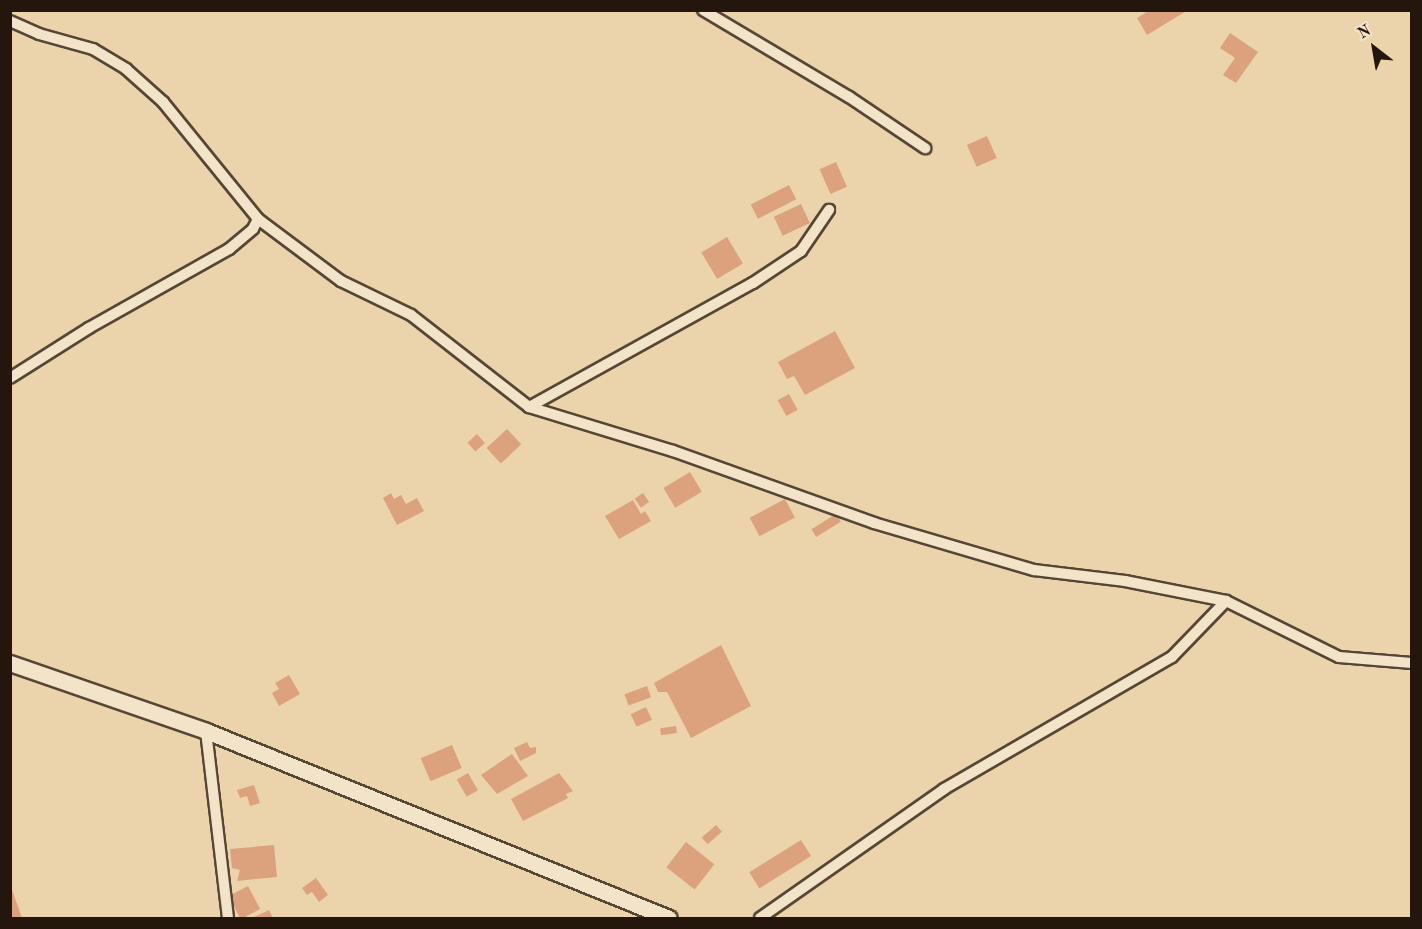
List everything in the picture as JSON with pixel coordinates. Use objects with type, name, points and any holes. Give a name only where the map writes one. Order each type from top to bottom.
[{"type":"street","points":[[704,10],[849,97],[925,148]]},
{"type":"street","points":[[10,21],[39,34],[93,49],[126,69],[163,102],[258,219],[341,281],[411,315],[529,407],[673,451],[874,523],[1034,570],[1125,581],[1226,601],[1339,657],[1412,663]]},
{"type":"street","points":[[529,407],[753,283],[801,251],[829,210]]},
{"type":"street","points":[[10,378],[89,328],[229,249],[253,229],[258,219]]},
{"type":"street","points":[[760,918],[944,789],[1172,657],[1226,601]]},
{"type":"street","points":[[10,663],[206,731],[669,918]]},
{"type":"street","points":[[206,731],[228,918]]},
{"type":"building","points":[[1150,10],[1188,10],[1147,35],[1137,18]]},
{"type":"building","points":[[1230,33],[1258,52],[1236,83],[1223,75],[1235,58],[1220,48]]},
{"type":"building","points":[[987,136],[997,158],[977,167],[967,145]]},
{"type":"building","points":[[836,162],[847,187],[831,194],[820,169]]},
{"type":"building","points":[[789,185],[796,199],[758,219],[751,205]]},
{"type":"building","points":[[801,204],[810,223],[783,236],[774,217]]},
{"type":"building","points":[[727,237],[743,264],[717,279],[701,252]]},
{"type":"building","points":[[835,331],[855,368],[805,395],[794,376],[787,379],[778,362]]},
{"type":"building","points":[[789,394],[798,410],[786,416],[778,400]]},
{"type":"building","points":[[507,429],[521,444],[501,463],[487,448]]},
{"type":"building","points":[[477,434],[485,443],[475,452],[467,443]]},
{"type":"building","points":[[690,472],[702,492],[675,508],[663,488]]},
{"type":"building","points":[[391,493],[394,499],[401,495],[406,504],[417,498],[424,511],[397,525],[383,498]]},
{"type":"building","points":[[643,493],[649,502],[641,508],[635,499]]},
{"type":"building","points":[[785,499],[795,518],[760,536],[750,518]]},
{"type":"building","points":[[633,500],[641,514],[645,511],[651,521],[619,539],[605,516]]},
{"type":"building","points":[[836,514],[841,522],[816,537],[811,529]]},
{"type":"building","points":[[721,645],[751,706],[691,738],[667,692],[658,692],[654,683]]},
{"type":"building","points":[[289,675],[300,694],[279,706],[272,693],[279,689],[275,683]]},
{"type":"building","points":[[647,686],[651,697],[629,705],[624,694]]},
{"type":"building","points":[[646,707],[652,720],[637,727],[631,714]]},
{"type":"building","points":[[676,726],[677,733],[661,735],[660,728]]},
{"type":"building","points":[[527,742],[530,748],[536,747],[536,753],[520,761],[514,748]]},
{"type":"building","points":[[452,745],[462,768],[430,781],[421,758]]},
{"type":"building","points":[[512,754],[528,776],[497,794],[481,775]]},
{"type":"building","points":[[468,773],[478,790],[467,797],[457,780]]},
{"type":"building","points":[[559,773],[573,791],[566,794],[568,798],[523,821],[511,799]]},
{"type":"building","points":[[254,785],[260,803],[250,806],[247,796],[240,798],[237,790]]},
{"type":"building","points":[[716,825],[722,832],[708,844],[702,837]]},
{"type":"building","points":[[801,840],[811,856],[759,888],[749,872]]},
{"type":"building","points":[[686,842],[714,864],[695,889],[666,867]]},
{"type":"building","points":[[274,845],[277,877],[237,881],[240,870],[232,868],[230,849]]},
{"type":"building","points":[[316,878],[328,895],[319,902],[312,892],[307,895],[302,888]]},
{"type":"building","points":[[248,886],[260,909],[240,918],[229,896]]},
{"type":"building","points":[[11,887],[22,918],[10,918]]},
{"type":"building","points":[[269,910],[273,918],[252,918]]}]
